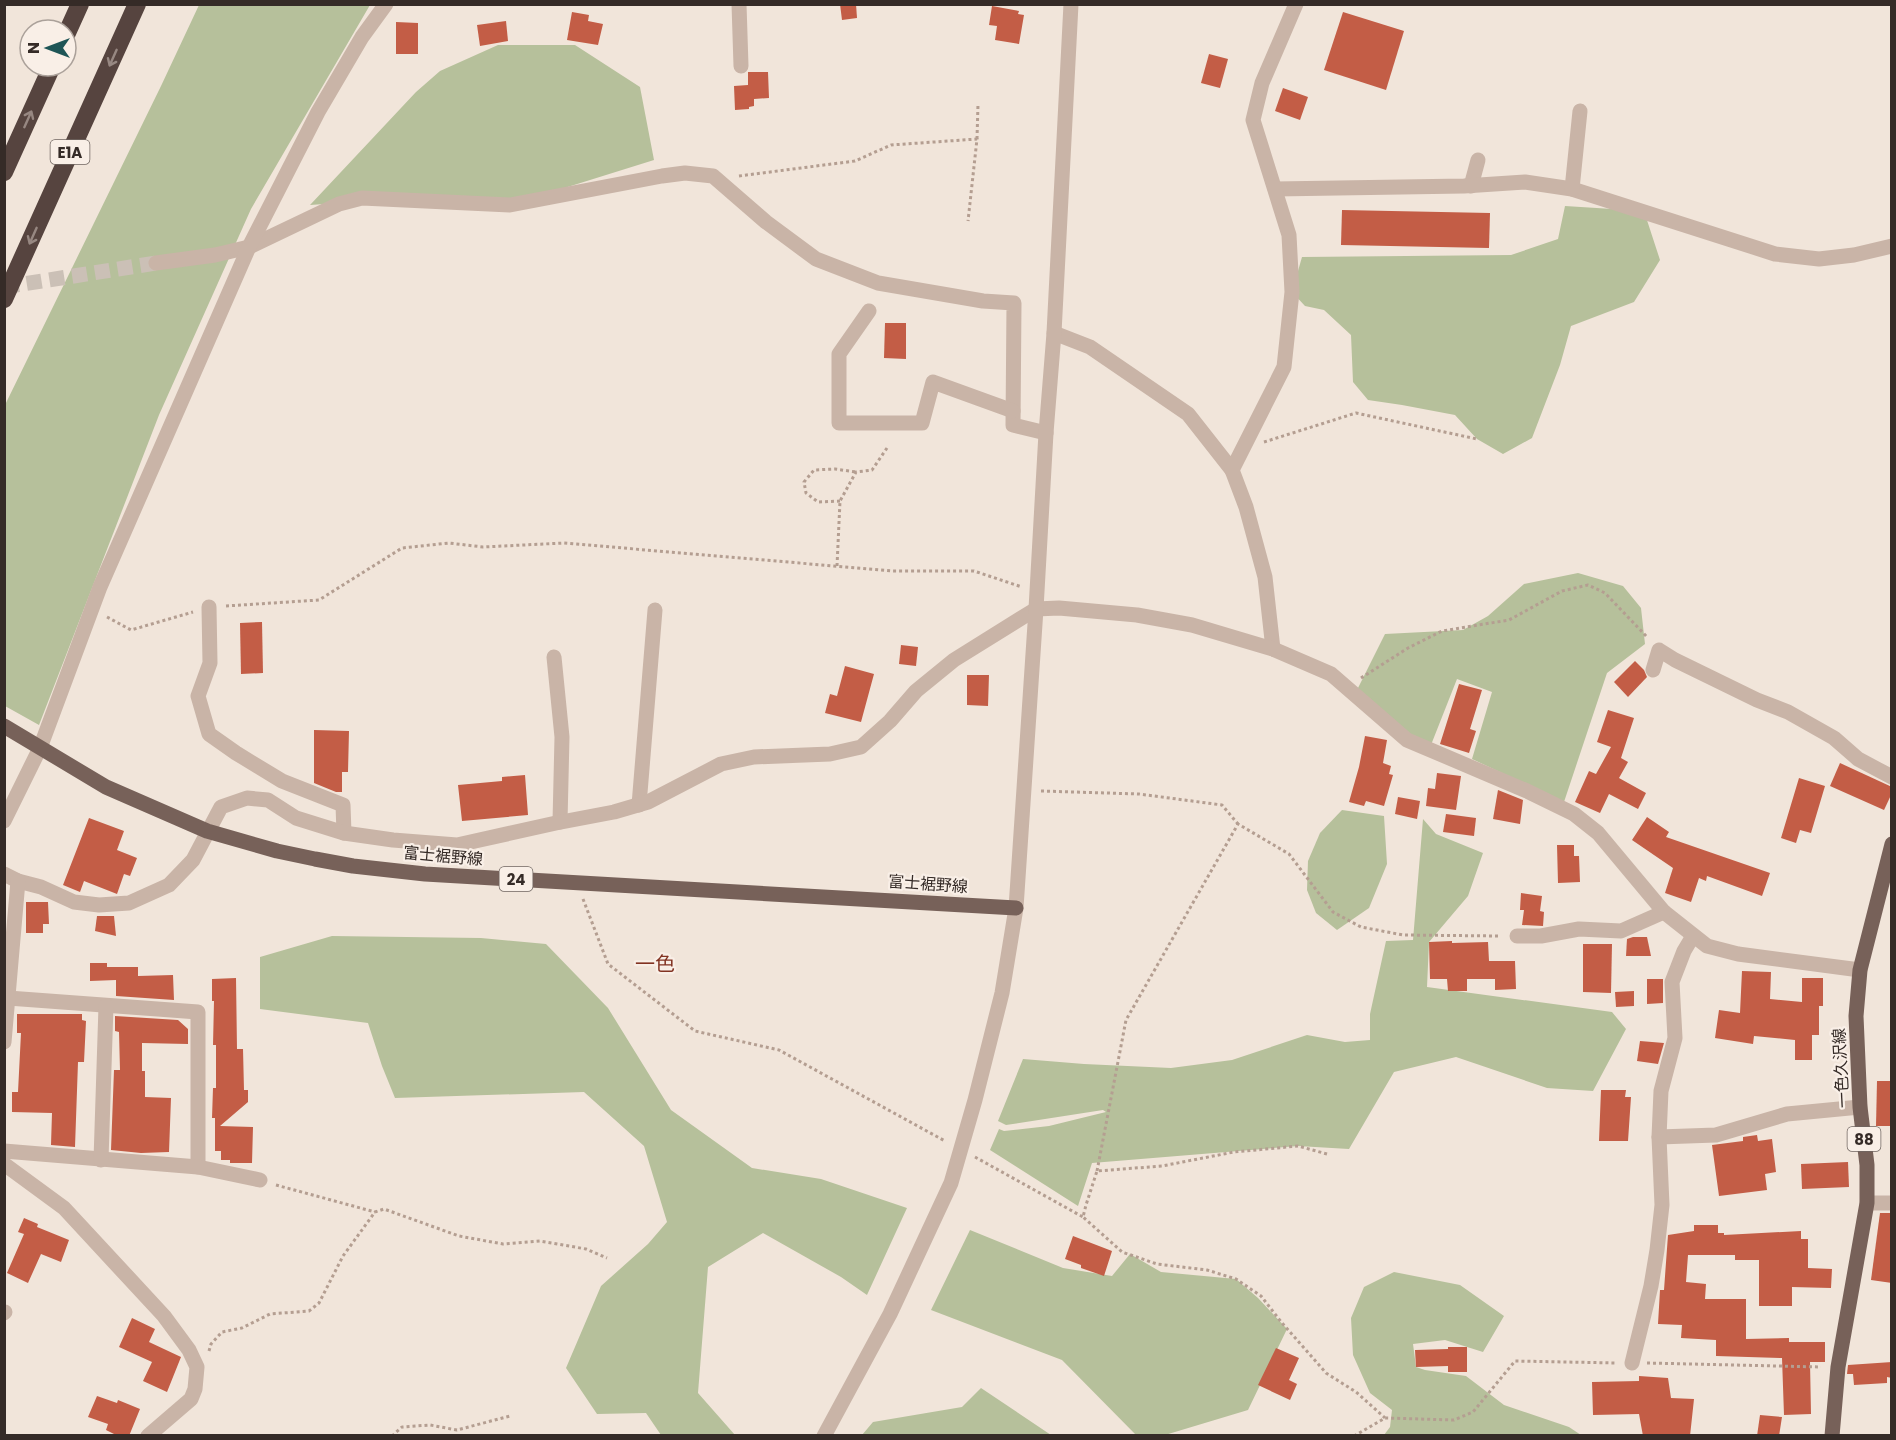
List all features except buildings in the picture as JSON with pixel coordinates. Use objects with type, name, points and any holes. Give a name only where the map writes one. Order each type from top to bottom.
[{"type":"highway","points":[[74,18],[80,4]]},
{"type":"highway","name":"E1A","points":[[4,299],[137,4]]},
{"type":"highway","points":[[4,172],[47,78]]},
{"type":"main road","name":"富士裾野線","points":[[4,726],[106,787],[207,831],[277,851],[353,866],[425,874],[1016,908]]},
{"type":"main road","name":"一色久沢線","points":[[1832,1436],[1838,1367],[1867,1203],[1867,1165],[1860,1107],[1856,1016],[1860,970],[1892,844]]},
{"type":"street","points":[[4,821],[39,748],[93,608],[144,486],[249,247],[318,112],[362,37],[386,4]]},
{"type":"street","points":[[739,4],[741,66]]},
{"type":"street","points":[[824,1436],[890,1314],[951,1184],[1002,993],[1016,908],[1054,333],[1071,4]]},
{"type":"street","points":[[1232,470],[1284,367],[1292,292],[1288,236],[1253,120],[1262,83],[1296,4]]},
{"type":"street","points":[[1572,189],[1580,111]]},
{"type":"street","points":[[1471,186],[1478,160]]},
{"type":"street","points":[[156,263],[215,255],[249,247],[339,204],[362,198],[510,206],[685,173],[713,176],[766,222],[816,259],[878,282],[973,299],[1014,303],[1013,425],[1046,433]]},
{"type":"street","points":[[1275,189],[1471,186],[1525,182],[1572,189],[1775,254],[1819,259],[1854,255],[1892,246]]},
{"type":"street","points":[[869,311],[839,354],[839,423],[922,423],[933,382],[1013,411]]},
{"type":"street","points":[[1054,333],[1090,347],[1188,414],[1232,470],[1246,507],[1265,577],[1273,649]]},
{"type":"street","points":[[209,607],[210,663],[198,696],[209,734],[282,781],[343,805],[344,833]]},
{"type":"street","points":[[4,1042],[8,998],[11,877],[74,902],[99,905],[129,903],[169,885],[193,860],[221,807],[248,798],[268,800],[296,818],[344,833],[457,845],[614,812],[648,802],[721,764],[754,757],[830,754],[861,747],[890,721],[916,691],[954,660],[1036,609],[1059,608],[1137,615],[1192,625],[1273,649],[1331,674],[1407,740],[1574,814],[1598,833],[1664,912],[1707,946],[1738,954],[1860,970]]},
{"type":"street","points":[[639,805],[655,610]]},
{"type":"street","points":[[1653,670],[1659,650],[1757,700],[1788,712],[1834,738],[1858,759],[1892,777]]},
{"type":"street","points":[[555,657],[562,737],[560,822]]},
{"type":"street","points":[[1517,936],[1541,936],[1579,929],[1621,931],[1664,912]]},
{"type":"street","points":[[1632,1363],[1651,1286],[1662,1204],[1659,1137],[1661,1091],[1675,1038],[1672,982],[1684,951],[1693,936]]},
{"type":"street","points":[[8,998],[198,1012],[198,1167]]},
{"type":"street","points":[[102,1160],[106,1006]]},
{"type":"street","points":[[1659,1137],[1716,1135],[1787,1113],[1860,1107]]},
{"type":"street","points":[[4,1151],[198,1167],[260,1180]]},
{"type":"street","points":[[4,1164],[64,1208],[164,1316],[189,1350],[197,1367],[195,1389],[191,1399],[148,1436]]},
{"type":"street","points":[[1867,1203],[1892,1203]]},
{"type":"path","points":[[968,221],[977,139],[978,104]]},
{"type":"path","points":[[717,179],[855,161],[891,145],[977,139]]},
{"type":"path","points":[[1242,449],[1356,413],[1477,439]]},
{"type":"path","points":[[840,501],[818,502],[806,493],[804,482],[814,470],[835,469],[856,472],[872,470],[887,448]]},
{"type":"path","points":[[837,566],[840,501],[856,472]]},
{"type":"path","points":[[93,608],[131,630],[209,607],[319,600],[402,548],[448,543],[483,547],[564,543],[894,571],[974,571],[1037,592]]},
{"type":"path","points":[[1347,687],[1408,648],[1442,631],[1509,620],[1562,591],[1588,585],[1605,593],[1659,650]]},
{"type":"path","points":[[1024,792],[1059,790],[1138,794],[1222,805],[1238,824],[1289,854],[1334,912],[1361,927],[1403,935],[1517,936]]},
{"type":"path","points":[[1083,1217],[1097,1171],[1126,1020],[1238,824]]},
{"type":"path","points":[[577,883],[608,964],[696,1031],[779,1050],[1083,1217],[1122,1252],[1157,1264],[1207,1270],[1236,1279],[1261,1296],[1326,1373],[1356,1392],[1385,1419]]},
{"type":"path","points":[[1097,1171],[1161,1166],[1234,1152],[1298,1146],[1327,1154]]},
{"type":"path","points":[[260,1180],[375,1212],[384,1209],[459,1236],[503,1244],[540,1241],[586,1249],[608,1258]]},
{"type":"path","points":[[207,1355],[211,1344],[222,1332],[242,1328],[270,1314],[309,1311],[319,1303],[344,1256],[375,1212]]},
{"type":"path","points":[[1354,1436],[1385,1419],[1454,1420],[1473,1412],[1515,1361],[1838,1367]]},
{"type":"path","points":[[392,1436],[402,1427],[430,1425],[457,1430],[510,1416]]},
{"type":"green space","points":[[199,5],[370,5],[251,209],[159,415],[39,725],[5,706],[4,407]]},
{"type":"green space","points":[[498,45],[575,45],[640,87],[654,160],[510,205],[397,199],[310,205],[416,92],[440,71]]},
{"type":"green space","points":[[1565,206],[1644,211],[1660,260],[1634,302],[1571,326],[1560,365],[1532,438],[1503,454],[1477,439],[1455,415],[1368,400],[1353,382],[1351,335],[1324,310],[1305,306],[1292,292],[1302,257],[1511,255],[1558,239]]},
{"type":"green space","points":[[1578,573],[1623,586],[1641,608],[1645,644],[1607,673],[1564,802],[1472,759],[1492,692],[1457,679],[1429,750],[1357,690],[1385,634],[1463,630],[1488,616],[1524,584]]},
{"type":"green space","points":[[1342,810],[1384,816],[1387,864],[1369,908],[1337,930],[1316,913],[1307,890],[1308,861],[1320,833]]},
{"type":"green space","points":[[1423,819],[1436,834],[1483,853],[1468,896],[1429,942],[1427,987],[1612,1012],[1626,1029],[1593,1091],[1547,1088],[1456,1057],[1394,1072],[1349,1149],[1298,1146],[1092,1163],[1078,1206],[990,1150],[999,1129],[1004,1131],[1049,1126],[1106,1112],[1103,1110],[1006,1125],[998,1121],[1023,1059],[1171,1068],[1232,1060],[1307,1035],[1345,1042],[1370,1040],[1370,1014],[1386,941],[1413,940]]},
{"type":"green space","points":[[332,936],[481,938],[546,944],[608,1008],[671,1110],[752,1168],[821,1179],[907,1208],[867,1295],[841,1277],[763,1233],[708,1267],[698,1393],[735,1435],[661,1435],[646,1413],[597,1414],[566,1368],[601,1286],[648,1244],[667,1222],[644,1146],[584,1092],[395,1098],[368,1023],[260,1009],[260,957]]},
{"type":"green space","points":[[970,1230],[1063,1268],[1112,1276],[1130,1254],[1161,1272],[1236,1279],[1258,1298],[1287,1329],[1248,1410],[1165,1435],[1136,1435],[1062,1360],[931,1310]]},
{"type":"green space","points":[[1394,1272],[1460,1285],[1504,1316],[1483,1352],[1445,1340],[1413,1344],[1416,1367],[1466,1376],[1504,1405],[1569,1427],[1581,1435],[1384,1435],[1390,1427],[1392,1410],[1370,1393],[1353,1355],[1351,1318],[1364,1287]]},
{"type":"green space","points":[[981,1388],[1051,1435],[862,1435],[873,1422],[962,1407]]},
{"type":"tunnel","points":[[4,287],[156,263]]},
{"type":"district","name":"一色","points":[[655,964]]}]
